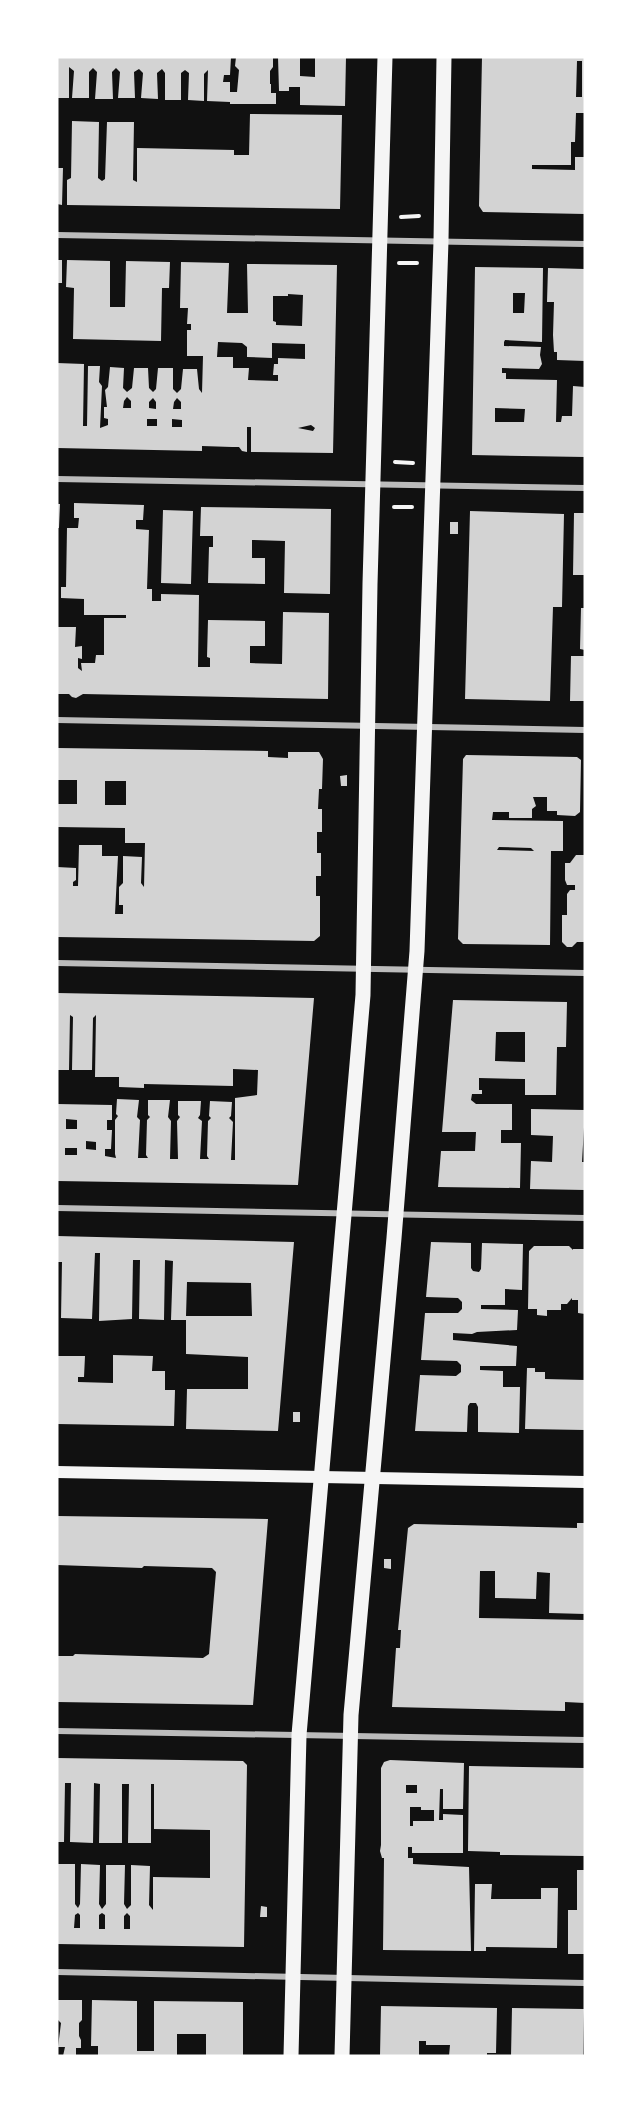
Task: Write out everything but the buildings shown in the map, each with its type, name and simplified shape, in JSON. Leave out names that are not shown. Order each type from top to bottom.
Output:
[{"type":"main road","points":[[291,2056],[299,1735],[364,968],[370,584],[385,57]]},
{"type":"main road","points":[[342,2056],[349,1736],[416,969],[441,241],[444,57]]},
{"type":"main road","points":[[57,1472],[585,1482]]},
{"type":"street","points":[[57,235],[585,244]]},
{"type":"street","points":[[57,478],[585,488]]},
{"type":"street","points":[[57,720],[585,730]]},
{"type":"street","points":[[57,963],[585,973]]},
{"type":"street","points":[[57,1208],[585,1218]]},
{"type":"street","points":[[57,1731],[585,1740]]},
{"type":"street","points":[[57,1972],[585,1983]]},
{"type":"path","points":[[401,216],[419,216]]},
{"type":"path","points":[[399,263],[417,263]]},
{"type":"path","points":[[395,462],[413,463]]},
{"type":"path","points":[[394,507],[412,507]]}]
